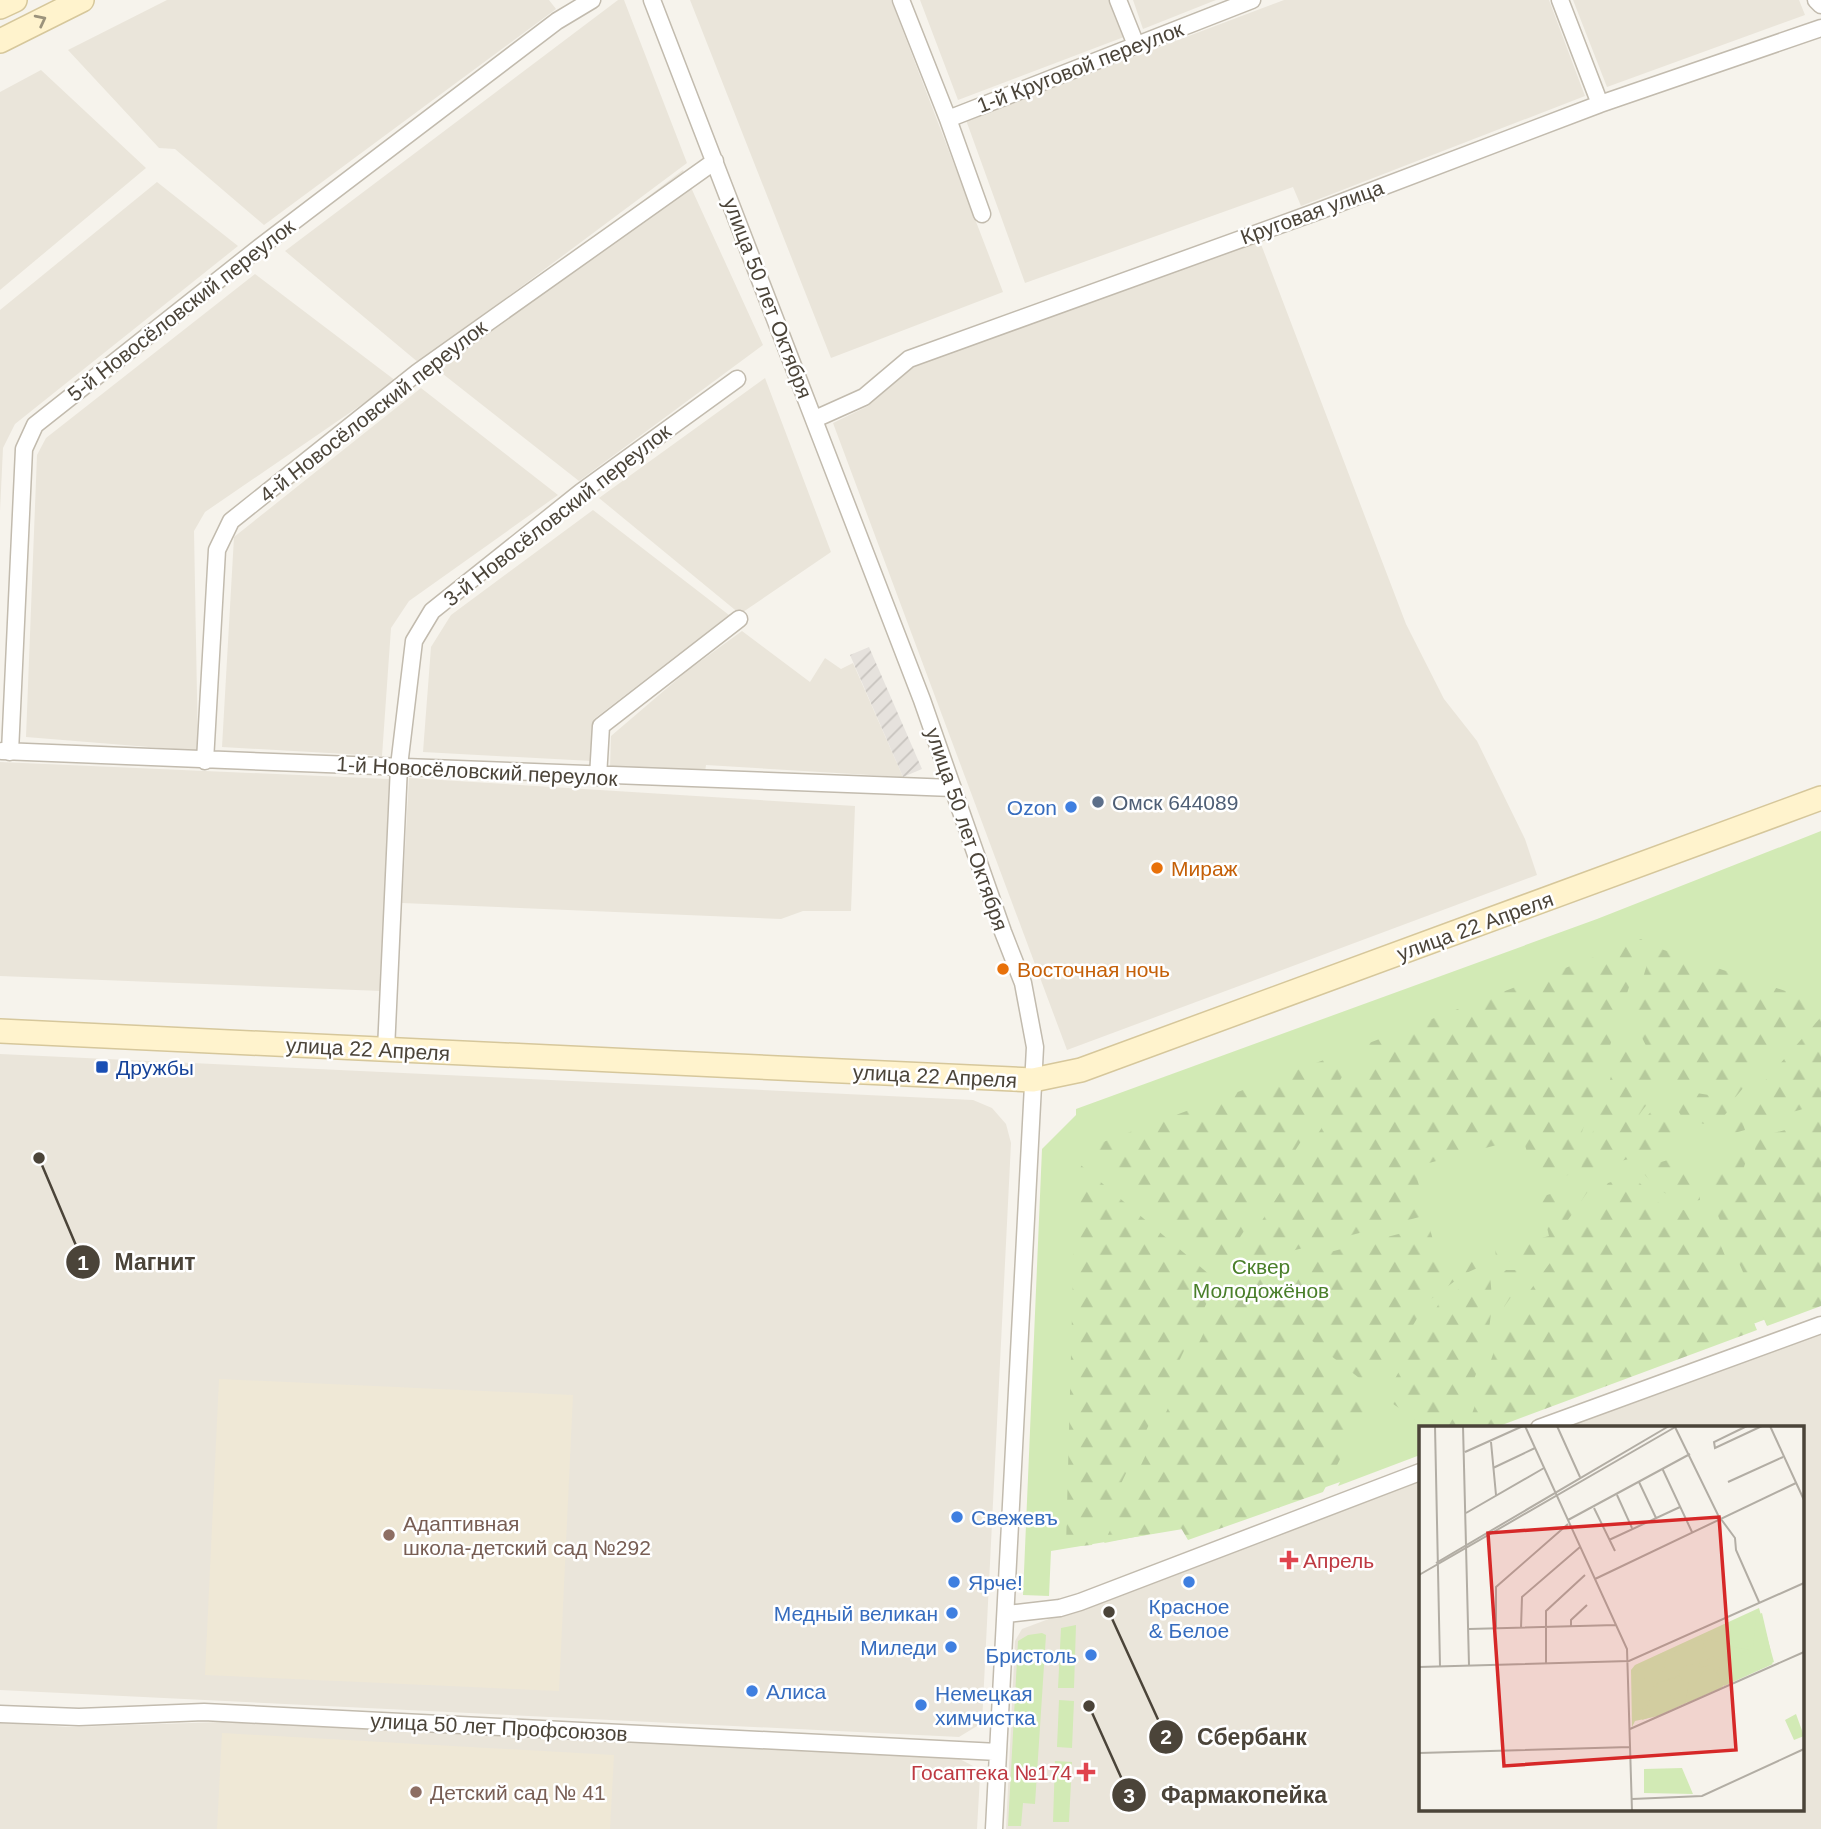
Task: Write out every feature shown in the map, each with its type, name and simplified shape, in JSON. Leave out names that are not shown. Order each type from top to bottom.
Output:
[{"type":"main road","points":[[0,7],[15,0]]},
{"type":"main road","points":[[0,41],[82,0]]},
{"type":"main road","name":"улица 22 Апреля","points":[[0,1031],[1033,1080],[1081,1070],[1821,798]]},
{"type":"street","name":"5-й Новосёловский переулок","points":[[5,752],[24,449],[35,425],[260,247],[558,21],[592,0]]},
{"type":"street","name":"улица 50 лет Октября","points":[[652,0],[815,419],[1023,982],[1035,1047],[994,1829]]},
{"type":"street","points":[[901,0],[982,214]]},
{"type":"street","points":[[1118,0],[1136,45]]},
{"type":"street","name":"1-й Круговой переулок","points":[[948,119],[1252,0]]},
{"type":"street","points":[[1560,0],[1600,104]]},
{"type":"street","points":[[1816,0],[1821,5]]},
{"type":"street","name":"Круговая улица","points":[[815,419],[864,397],[909,359],[1324,209],[1600,104],[1821,28]]},
{"type":"street","name":"4-й Новосёловский переулок","points":[[205,761],[218,551],[231,522],[418,372],[715,161]]},
{"type":"street","name":"3-й Новосёловский переулок","points":[[386,1050],[399,766],[414,641],[432,611],[581,492],[737,379]]},
{"type":"street","points":[[598,777],[601,726],[739,619]]},
{"type":"street","name":"1-й Новосёловский переулок","points":[[5,752],[399,766],[598,777],[953,788]]},
{"type":"street","points":[[1544,1426],[1821,1325]]},
{"type":"street","points":[[1007,1614],[1060,1608],[1080,1602],[1419,1472]]},
{"type":"street","name":"улица 50 лет Профсоюзов","points":[[0,1714],[79,1717],[204,1712],[998,1752]]},
{"type":"shaded area","points":[[167,0],[549,0],[556,9],[264,225],[175,149],[159,148],[68,50]]},
{"type":"shaded area","points":[[618,0],[624,0],[687,163],[419,363],[285,251]]},
{"type":"shaded area","points":[[690,0],[891,0],[1003,292],[831,358]]},
{"type":"shaded area","points":[[920,0],[1110,0],[1124,37],[958,100]]},
{"type":"shaded area","points":[[1133,0],[1216,0],[1143,29]]},
{"type":"shaded area","points":[[1284,0],[1549,0],[1585,96],[1301,206],[1293,187],[1025,283],[966,120]]},
{"type":"shaded area","points":[[1573,0],[1799,0],[1805,15],[1607,87]]},
{"type":"shaded area","points":[[41,70],[146,168],[0,290],[0,92]]},
{"type":"shaded area","points":[[683,170],[763,345],[579,481],[429,363]]},
{"type":"shaded area","points":[[157,182],[238,246],[15,424],[3,448],[0,511],[0,310]]},
{"type":"shaded area","points":[[1259,239],[1406,624],[1444,699],[1477,741],[1525,839],[1537,875],[1067,1050],[833,423],[868,406],[914,366]]},
{"type":"shaded area","points":[[255,274],[396,381],[205,512],[194,531],[198,751],[26,737],[37,455],[46,438]]},
{"type":"shaded area","points":[[765,378],[831,552],[740,614],[599,498]]},
{"type":"shaded area","points":[[421,388],[558,495],[409,601],[391,628],[382,756],[222,747],[234,537]]},
{"type":"shaded area","points":[[593,510],[729,615],[594,719],[592,761],[423,752],[431,647],[451,615]]},
{"type":"shaded area","points":[[742,631],[810,682],[825,658],[841,669],[853,663],[903,777],[706,765],[705,772],[610,768],[611,736],[687,671]]},
{"type":"shaded area","points":[[869,647],[922,769],[903,777],[850,655]]},
{"type":"shaded area","points":[[0,762],[389,779],[381,991],[0,976]]},
{"type":"shaded area","points":[[409,778],[855,806],[851,911],[803,911],[781,919],[402,903]]},
{"type":"shaded area","points":[[0,1054],[973,1100],[992,1108],[1006,1124],[1011,1143],[982,1723],[959,1737],[0,1690]]},
{"type":"shaded area","points":[[1821,1331],[1821,1829],[1006,1829],[1015,1641],[1022,1629],[1419,1480],[1419,1812],[1804,1812],[1804,1426],[1564,1426]]},
{"type":"shaded area","name":"Адаптивная школа-детский сад №292","points":[[219,1379],[573,1395],[559,1691],[205,1675]]},
{"type":"shaded area","points":[[222,1722],[956,1757],[973,1766],[980,1776],[977,1829],[0,1829],[0,1723],[71,1727]]},
{"type":"shaded area","name":"Детский сад № 41","points":[[222,1733],[614,1755],[610,1829],[217,1829]]},
{"type":"green space","name":"Сквер Молодожёнов","points":[[1821,831],[1821,1298],[1485,1426],[1419,1426],[1419,1455],[1338,1486],[1340,1482],[1231,1521],[1051,1551],[1049,1596],[1023,1595],[1042,1149],[1076,1115],[1076,1109],[1597,919]]},
{"type":"green space","points":[[1641,939],[1644,941],[1568,1175],[1536,1184],[1523,1138],[1414,1167],[1427,1215],[1239,1265],[1238,1258],[1364,1062],[1369,1043]]},
{"type":"green space","points":[[1656,949],[1803,997],[1809,1009],[1734,1099],[1718,1089],[1702,1085],[1668,1089],[1633,1020],[1636,1000],[1651,952]]},
{"type":"green space","points":[[1821,1017],[1821,1104],[1750,1124],[1742,1107]]},
{"type":"green space","points":[[1627,1033],[1633,1035],[1658,1094],[1635,1122],[1629,1159],[1580,1171],[1623,1040]]},
{"type":"green space","points":[[1348,1051],[1350,1056],[1342,1077],[1221,1267],[1085,1154],[1084,1150],[1087,1148]]},
{"type":"green space","points":[[1690,1092],[1709,1095],[1730,1109],[1715,1126],[1700,1123],[1688,1128],[1671,1098]]},
{"type":"green space","points":[[1663,1101],[1682,1136],[1673,1145],[1671,1152],[1640,1158],[1637,1142],[1641,1126],[1650,1112]]},
{"type":"green space","points":[[1735,1112],[1742,1120],[1745,1130],[1727,1135],[1720,1126]]},
{"type":"green space","points":[[1821,1120],[1821,1306],[1767,1326],[1715,1209],[1735,1196],[1747,1180],[1756,1138]]},
{"type":"green space","points":[[1747,1137],[1747,1157],[1741,1176],[1729,1190],[1711,1199],[1705,1172],[1724,1162],[1732,1142]]},
{"type":"green space","points":[[1682,1156],[1696,1169],[1700,1200],[1673,1197],[1651,1182],[1640,1168]]},
{"type":"green space","points":[[1076,1161],[1217,1281],[1092,1545],[1066,1547]]},
{"type":"green space","points":[[1633,1176],[1660,1204],[1708,1216],[1757,1330],[1499,1426],[1468,1426],[1502,1329],[1608,1183]]},
{"type":"green space","points":[[1585,1184],[1591,1187],[1540,1260],[1497,1262],[1495,1250],[1549,1236],[1540,1197]]},
{"type":"green space","points":[[1429,1226],[1440,1264],[1481,1254],[1484,1265],[1464,1274],[1426,1303],[1380,1382],[1368,1385],[1235,1280],[1235,1277]]},
{"type":"green space","points":[[1506,1270],[1530,1270],[1504,1307],[1498,1274]]},
{"type":"green space","points":[[1484,1274],[1490,1277],[1491,1317],[1483,1354],[1456,1426],[1424,1426],[1389,1401],[1390,1387],[1441,1300]]},
{"type":"green space","points":[[1225,1288],[1372,1398],[1323,1492],[1188,1540],[1181,1528],[1104,1543]]},
{"type":"green space","points":[[1076,1625],[1074,1688],[1058,1688],[1061,1628]]},
{"type":"green space","points":[[1028,1635],[1046,1635],[1035,1804],[1023,1803],[1021,1826],[1008,1826],[1018,1641]]},
{"type":"green space","points":[[1059,1700],[1074,1701],[1072,1748],[1057,1747]]},
{"type":"green space","points":[[1055,1761],[1072,1762],[1069,1822],[1053,1822]]},
{"type":"place","name":"Омск 644089","points":[[1098,802]]},
{"type":"place","name":"Ozon","points":[[1071,807]]},
{"type":"place","name":"Мираж","points":[[1157,868]]},
{"type":"place","name":"Восточная ночь","points":[[1003,969]]},
{"type":"place","name":"Дружбы","points":[[102,1067]]},
{"type":"place","name":"Магнит","points":[[39,1158]]},
{"type":"place","name":"Свежевъ","points":[[957,1517]]},
{"type":"place","name":"Адаптивная школа-детский сад №292","points":[[389,1535]]},
{"type":"place","name":"Апрель","points":[[1289,1560]]},
{"type":"place","name":"Ярче!","points":[[954,1582]]},
{"type":"place","name":"Красное & Белое","points":[[1189,1582]]},
{"type":"place","name":"Сбербанк","points":[[1109,1612]]},
{"type":"place","name":"Медный великан","points":[[952,1613]]},
{"type":"place","name":"Миледи","points":[[951,1647]]},
{"type":"place","name":"Бристоль","points":[[1091,1655]]},
{"type":"place","name":"Алиса","points":[[752,1691]]},
{"type":"place","name":"Немецкая химчистка","points":[[921,1705]]},
{"type":"place","name":"Фармакопейка","points":[[1089,1706]]},
{"type":"place","name":"Госаптека №174","points":[[1086,1772]]},
{"type":"place","name":"Детский сад № 41","points":[[416,1792]]}]
